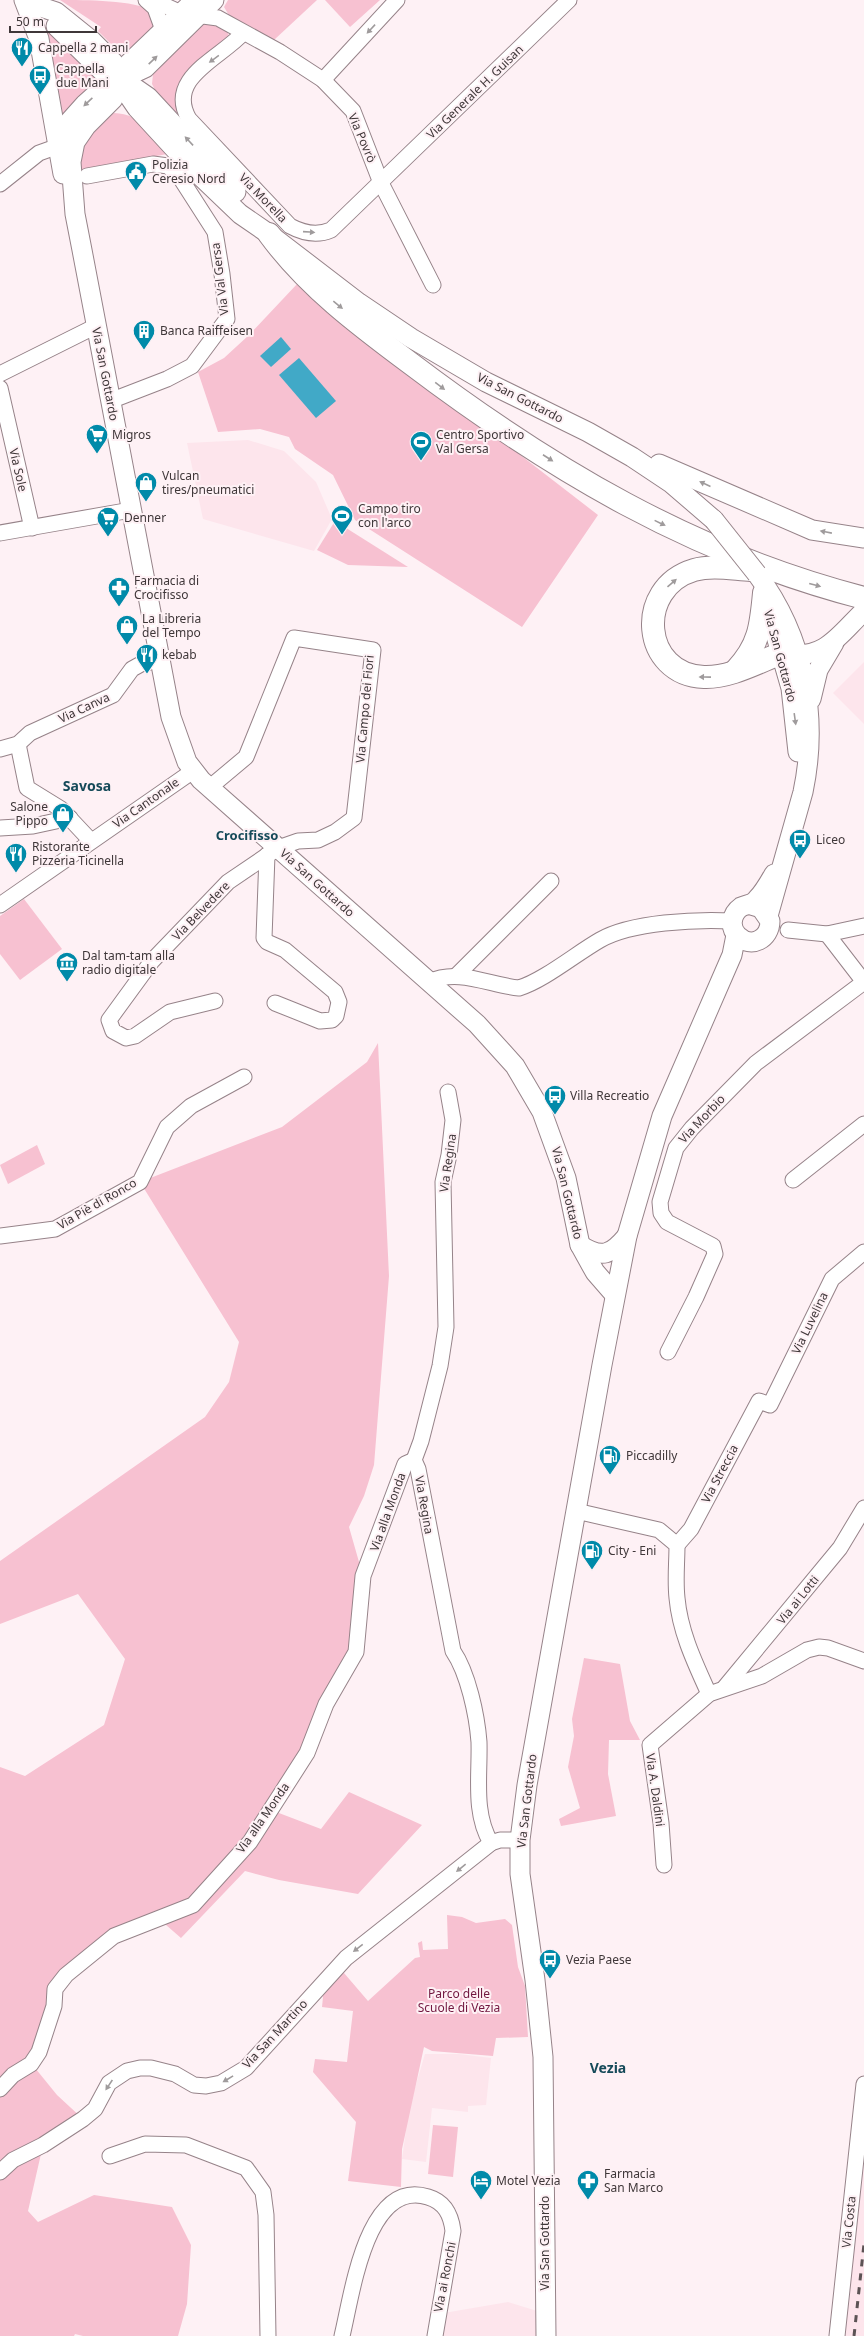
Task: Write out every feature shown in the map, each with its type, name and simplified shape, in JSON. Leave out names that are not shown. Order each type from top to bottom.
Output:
[{"type":"highway","points":[[269,234],[308,280],[331,300],[455,397],[579,478],[617,500],[709,546],[766,580]]},
{"type":"highway","points":[[792,652],[736,670],[702,677],[686,673],[672,665],[658,648],[653,634],[653,617],[657,601],[671,582],[693,570],[712,567],[766,580],[864,598]]},
{"type":"highway","points":[[736,670],[756,644],[760,629],[766,580]]},
{"type":"main road","points":[[120,80],[127,65],[190,6],[214,0]]},
{"type":"main road","name":"Via San Gottardo","points":[[30,2],[68,36],[103,72],[120,80],[129,99],[194,170],[215,188],[240,214],[269,234],[341,290],[411,338],[486,382],[588,432],[632,457],[672,483],[714,520],[766,580],[778,604],[810,722],[807,772],[765,928],[696,1034]]},
{"type":"main road","name":"Via San Gottardo","points":[[30,2],[67,144],[65,182],[75,214],[173,726],[183,753],[193,771],[273,851],[429,982],[488,1035],[514,1066],[533,1096],[557,1149],[566,1178],[580,1245],[595,1272],[615,1295]]},
{"type":"main road","points":[[67,144],[63,132],[73,116],[104,87],[145,68],[190,6]]},
{"type":"main road","points":[[588,432],[805,527],[864,538]]},
{"type":"main road","points":[[792,652],[812,642],[864,610]]},
{"type":"main road","points":[[792,652],[816,653],[838,637],[864,610]]},
{"type":"main road","points":[[810,722],[811,698],[818,670],[838,637]]},
{"type":"main road","name":"Via San Gottardo","points":[[792,652],[791,688],[797,730],[798,810]]},
{"type":"main road","name":"Via San Gottardo","points":[[751,905],[765,890],[786,854]]},
{"type":"main road","points":[[751,905],[762,908],[765,928],[747,942],[734,928],[737,911],[751,905]]},
{"type":"main road","name":"Via San Gottardo","points":[[546,2336],[543,2057],[535,1980],[521,1883],[520,1840],[527,1785],[615,1295],[627,1236],[662,1116],[696,1034],[732,955],[734,928]]},
{"type":"main road","points":[[580,1245],[593,1252],[605,1254],[615,1249],[627,1236]]},
{"type":"street","points":[[146,0],[155,8],[163,30]]},
{"type":"street","name":"Via Povrò","points":[[154,0],[190,6],[218,18],[280,52],[323,80],[353,111],[381,183],[433,285]]},
{"type":"street","points":[[323,80],[397,0]]},
{"type":"street","name":"Via Generale H. Guisan","points":[[381,183],[568,0]]},
{"type":"street","name":"Via Morella","points":[[243,33],[235,42],[190,78],[183,92],[184,111],[189,119],[290,226],[298,231],[319,233],[331,230],[381,183]]},
{"type":"street","points":[[0,184],[39,153],[67,144]]},
{"type":"street","name":"Via Val Gersa","points":[[87,176],[153,164],[168,166],[181,179],[215,232],[224,289],[227,319],[192,366],[167,379],[110,400]]},
{"type":"street","points":[[0,374],[96,326]]},
{"type":"street","name":"Via Sole","points":[[0,388],[32,528]]},
{"type":"street","points":[[0,533],[131,510]]},
{"type":"street","name":"Via Campo dei Fiori","points":[[209,788],[246,757],[294,638],[374,650],[354,818],[335,832],[323,838],[289,843],[273,851]]},
{"type":"street","name":"Via Canva","points":[[0,749],[18,744],[30,733],[113,695],[132,669],[141,664],[160,660]]},
{"type":"street","points":[[18,744],[27,788],[56,805],[91,841]]},
{"type":"street","name":"Via Cantonale","points":[[0,905],[193,771]]},
{"type":"street","points":[[0,828],[33,826],[70,818]]},
{"type":"street","points":[[273,851],[264,938],[267,942],[285,950],[335,992],[339,1002],[336,1016],[325,1022],[275,1003]]},
{"type":"street","name":"Via Belvedere","points":[[215,1001],[170,1012],[135,1036],[126,1038],[114,1031],[109,1020],[152,961],[228,882],[273,851]]},
{"type":"street","points":[[457,975],[551,881]]},
{"type":"street","points":[[429,982],[440,977],[457,975],[519,988],[608,937],[660,924],[708,920],[734,928]]},
{"type":"street","points":[[765,928],[827,934],[864,926]]},
{"type":"street","points":[[827,934],[864,982]]},
{"type":"street","name":"Via Morbio","points":[[668,1352],[696,1297],[715,1254],[713,1246],[667,1222],[661,1213],[660,1202],[676,1148],[692,1128],[756,1063],[864,982]]},
{"type":"street","name":"Via Piè di Ronco","points":[[0,1236],[54,1229],[140,1182],[167,1127],[191,1106],[244,1077]]},
{"type":"street","name":"Via Regina","points":[[448,1092],[453,1120],[449,1155],[442,1182],[446,1327],[440,1366],[421,1441],[414,1460],[418,1469],[453,1651],[462,1666],[477,1727],[480,1810],[483,1827],[491,1843]]},
{"type":"street","points":[[793,1180],[864,1124]]},
{"type":"street","name":"Via Luvelina","points":[[764,1403],[832,1279],[842,1268],[864,1252]]},
{"type":"street","name":"Via Streccia","points":[[677,1545],[691,1529],[764,1403]]},
{"type":"street","name":"Via alla Monda","points":[[0,2089],[13,2076],[31,2064],[39,2052],[54,2006],[55,1989],[66,1975],[114,1936],[193,1904],[250,1842],[307,1753],[326,1704],[356,1652],[363,1576],[405,1464],[414,1460]]},
{"type":"street","name":"Via ai Lotti","points":[[725,1687],[840,1548],[864,1508]]},
{"type":"street","points":[[576,1511],[659,1530],[677,1545],[676,1583],[680,1617],[695,1662],[709,1694],[725,1687],[762,1676],[807,1650],[819,1647],[828,1648],[864,1661]]},
{"type":"street","name":"Via A. Daldini","points":[[664,1865],[661,1823],[649,1747],[709,1694]]},
{"type":"street","points":[[491,1843],[500,1840],[520,1840]]},
{"type":"street","name":"Via San Martino","points":[[0,2172],[13,2160],[43,2145],[95,2109],[109,2083],[127,2072],[140,2068],[151,2068],[175,2074],[194,2085],[206,2086],[221,2083],[246,2068],[346,1958],[491,1843]]},
{"type":"street","name":"Via Costa","points":[[837,2336],[864,2084]]},
{"type":"street","points":[[110,2156],[145,2144],[186,2145],[246,2168],[263,2192],[266,2215],[268,2336]]},
{"type":"street","name":"Via ai Ronchi","points":[[342,2336],[367,2239],[381,2214],[392,2201],[406,2195],[415,2194],[431,2197],[444,2206],[452,2223],[453,2231],[435,2336]]},
{"type":"shaded area","points":[[248,440],[284,451],[316,482],[332,519],[314,551],[203,519],[187,443]]},
{"type":"shaded area","points":[[864,662],[864,724],[833,693]]},
{"type":"shaded area","points":[[425,2054],[459,2054],[491,2058],[486,2105],[468,2106],[468,2112],[432,2108],[426,2162],[402,2159],[409,2108]]},
{"type":"shaded area","points":[[864,2135],[864,2336],[842,2336]]},
{"type":"shaded area","points":[[508,2302],[537,2311],[546,2336],[435,2336],[438,2314]]},
{"type":"green space","points":[[60,0],[109,1],[145,7],[153,11],[154,27],[129,51],[119,52],[98,31],[101,27]]},
{"type":"green space","points":[[228,0],[317,0],[274,40],[230,17],[224,7]]},
{"type":"green space","points":[[325,0],[380,0],[350,27]]},
{"type":"green space","points":[[213,23],[226,28],[229,36],[227,42],[191,70],[180,110],[173,115],[152,84],[153,74],[160,63],[200,25]]},
{"type":"green space","points":[[42,24],[104,79],[62,120]]},
{"type":"green space","points":[[114,113],[124,114],[140,121],[153,132],[172,153],[76,172],[78,152],[105,116]]},
{"type":"green space","name":"Centro Sportivo Val Gersa","points":[[298,283],[598,515],[522,627],[355,520],[333,475],[295,449],[289,437],[260,429],[218,432],[198,372],[224,358],[249,335]]},
{"type":"green space","name":"Campo tiro con l'arco","points":[[335,521],[408,567],[348,565],[317,550]]},
{"type":"green space","points":[[24,899],[62,949],[20,980],[0,954],[0,916]]},
{"type":"green space","points":[[378,1043],[389,1276],[374,1465],[364,1496],[349,1527],[363,1576],[356,1652],[271,1810],[321,1829],[349,1792],[422,1825],[358,1894],[279,1880],[245,1871],[181,1938],[158,1918],[114,1936],[66,1975],[31,2063],[57,2095],[83,2119],[43,2145],[28,2211],[38,2222],[94,2195],[172,2207],[191,2245],[187,2304],[178,2336],[83,2336],[75,2334],[74,2336],[0,2336],[0,1767],[25,1776],[104,1725],[125,1659],[78,1594],[0,1624],[0,1561],[205,1417],[229,1382],[239,1342],[140,1182],[282,1127],[367,1062]]},
{"type":"green space","points":[[37,1145],[45,1164],[8,1184],[0,1165]]},
{"type":"green space","points":[[584,1658],[620,1664],[630,1721],[640,1740],[609,1740],[608,1774],[616,1816],[561,1826],[559,1819],[580,1808],[568,1767],[574,1736],[572,1719]]},
{"type":"green space","name":"Parco delle Scuole di Vezia","points":[[447,1915],[462,1917],[476,1923],[505,1919],[512,1925],[518,1967],[525,1986],[528,2037],[496,2038],[493,2056],[432,2051],[424,2047],[402,2149],[401,2187],[348,2181],[356,2122],[313,2072],[315,2059],[347,2062],[353,2011],[322,2007],[323,1997],[318,1988],[338,1966],[368,2001],[415,1958],[420,1957],[418,1943],[422,1941],[423,1950],[448,1949]]},
{"type":"green space","points":[[433,2125],[458,2127],[453,2177],[428,2174]]},
{"type":"water","points":[[281,337],[291,349],[271,367],[260,356]]},
{"type":"water","points":[[299,358],[336,401],[316,418],[279,375]]},
{"type":"railway","points":[[854,2336],[864,2244]]},
{"type":"place","name":"Cappella 2 mani","points":[[22,68]]},
{"type":"place","name":"Cappella due Mani","points":[[40,96]]},
{"type":"place","name":"Polizia Ceresio Nord","points":[[136,192]]},
{"type":"place","name":"Banca Raiffeisen","points":[[144,350]]},
{"type":"place","name":"Migros","points":[[97,454]]},
{"type":"place","name":"Centro Sportivo Val Gersa","points":[[421,462]]},
{"type":"place","name":"Vulcan tires/pneumatici","points":[[146,502]]},
{"type":"place","name":"Campo tiro con l'arco","points":[[342,536]]},
{"type":"place","name":"Denner","points":[[108,538]]},
{"type":"place","name":"Farmacia di Crocifisso","points":[[119,608]]},
{"type":"place","name":"La Libreria del Tempo","points":[[127,646]]},
{"type":"place","name":"kebab","points":[[147,674]]},
{"type":"place","name":"Salone Pippo","points":[[63,834]]},
{"type":"place","name":"Liceo","points":[[800,860]]},
{"type":"place","name":"Ristorante Pizzeria Ticinella","points":[[16,874]]},
{"type":"place","name":"Dal tam-tam alla radio digitale","points":[[67,982]]},
{"type":"place","name":"Villa Recreatio","points":[[555,1116]]},
{"type":"place","name":"Piccadilly","points":[[610,1476]]},
{"type":"place","name":"City - Eni","points":[[592,1570]]},
{"type":"place","name":"Vezia Paese","points":[[550,1980]]},
{"type":"place","name":"Motel Vezia","points":[[481,2200]]},
{"type":"place","name":"Farmacia San Marco","points":[[588,2200]]},
{"type":"district","name":"Savosa","points":[[87,786]]},
{"type":"district","name":"Crocifisso","points":[[247,835]]},
{"type":"district","name":"Vezia","points":[[608,2068]]}]
